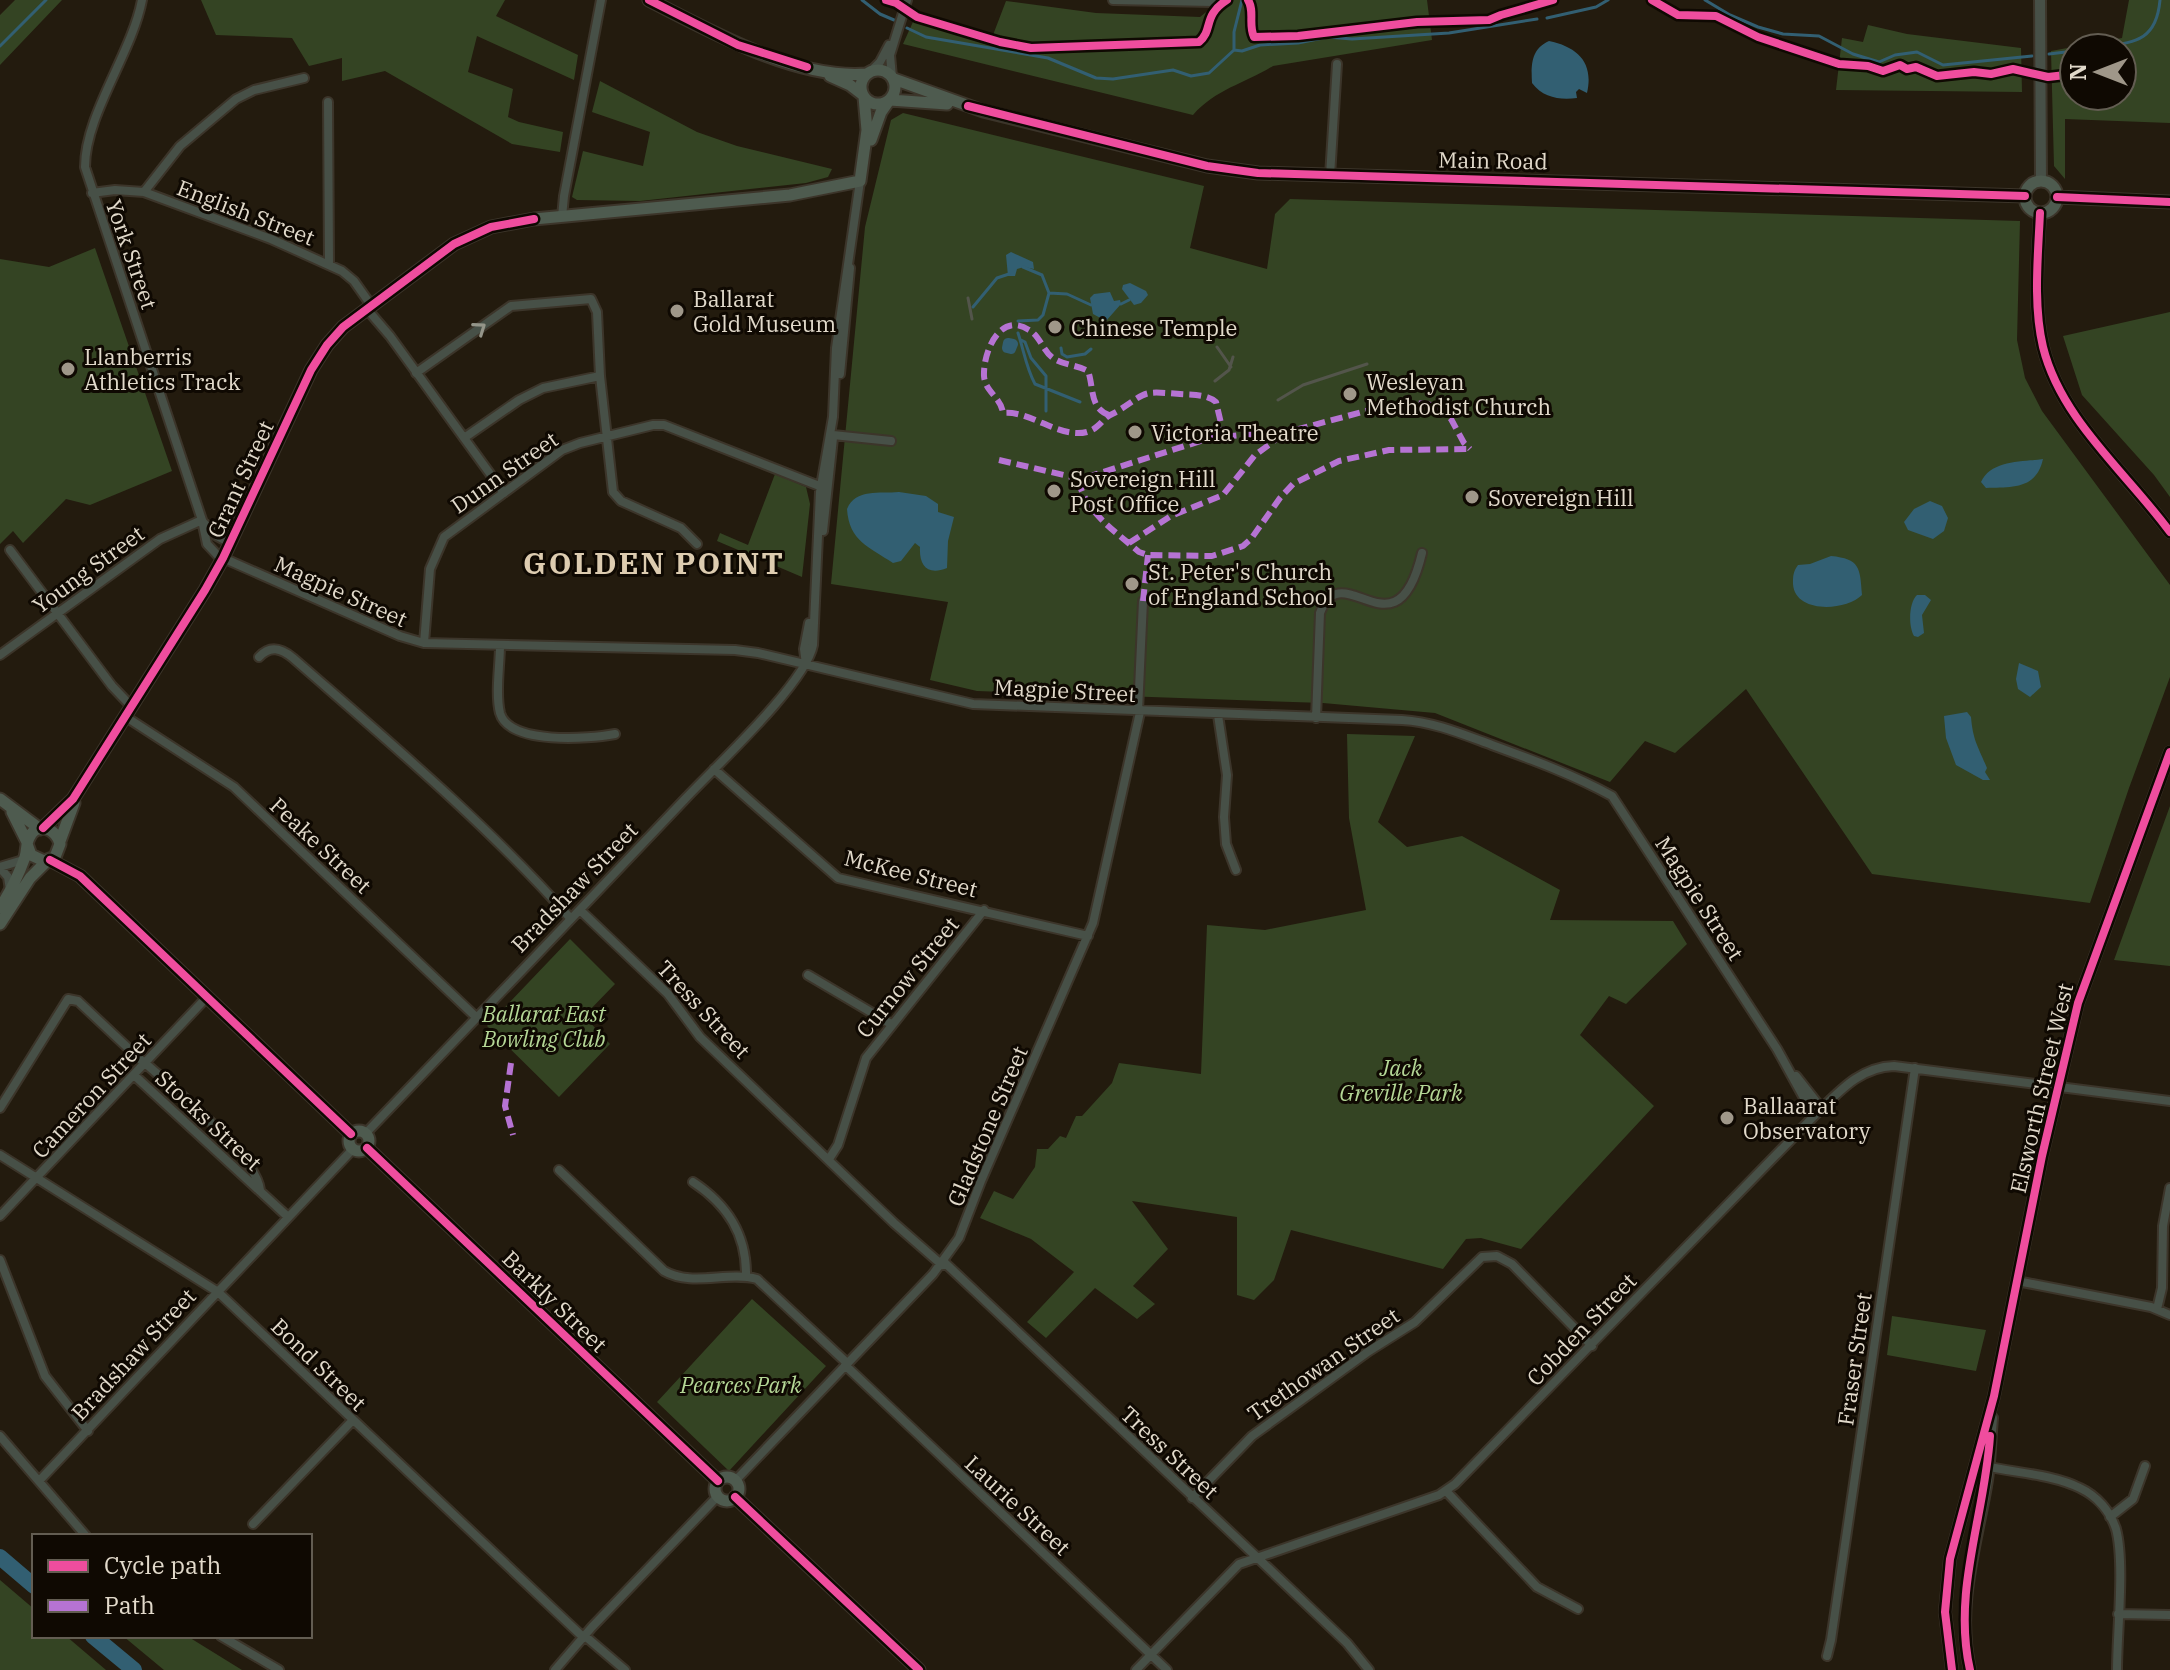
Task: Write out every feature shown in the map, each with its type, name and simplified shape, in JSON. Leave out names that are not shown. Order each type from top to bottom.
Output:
[{"type":"main road","points":[[649,0],[738,45],[840,80],[878,105],[890,101]]},
{"type":"main road","points":[[807,67],[848,74],[881,70],[893,78],[896,90],[878,118],[861,178]]},
{"type":"main road","points":[[861,178],[867,130],[861,84],[868,73]]},
{"type":"main road","name":"Main Road","points":[[893,78],[968,106],[1207,166],[1275,175],[1508,178],[2025,196]]},
{"type":"main road","name":"Main Road","points":[[890,101],[912,100],[968,106]]},
{"type":"main road","name":"Grant Street","points":[[41,828],[68,805],[81,788],[223,559],[317,359],[343,327],[368,306],[454,244],[470,235],[508,223],[790,195],[861,178]]},
{"type":"main road","points":[[2041,181],[2051,185],[2057,197],[2052,208],[2040,213],[2029,208],[2025,196],[2031,185],[2041,181]]},
{"type":"main road","points":[[2057,197],[2170,202]]},
{"type":"main road","name":"Grant Street","points":[[60,842],[81,788]]},
{"type":"main road","points":[[4,804],[41,828],[52,830],[80,876],[351,1134]]},
{"type":"main road","points":[[4,804],[33,857],[80,876]]},
{"type":"main road","points":[[0,908],[10,891],[32,833],[41,828]]},
{"type":"main road","points":[[0,924],[30,878],[57,855],[60,842]]},
{"type":"main road","points":[[358,1130],[366,1133],[370,1140],[367,1148],[360,1151],[353,1149],[349,1142],[351,1134],[358,1130]]},
{"type":"main road","name":"Barkly Street","points":[[367,1148],[718,1481]]},
{"type":"main road","points":[[727,1477],[735,1481],[739,1488],[735,1497],[726,1500],[718,1496],[715,1488],[718,1481],[727,1477]]},
{"type":"main road","points":[[735,1497],[919,1670]]},
{"type":"street","name":"York Street","points":[[142,0],[87,142],[85,167],[202,520],[207,545],[223,559]]},
{"type":"street","points":[[562,217],[601,0]]},
{"type":"street","points":[[893,78],[890,59],[907,0]]},
{"type":"street","points":[[1113,0],[1213,2]]},
{"type":"street","points":[[2040,0],[2041,181]]},
{"type":"street","points":[[868,73],[880,62],[895,34]]},
{"type":"street","points":[[1330,176],[1337,64]]},
{"type":"street","points":[[144,192],[180,146],[239,96],[304,78]]},
{"type":"street","points":[[328,102],[329,263]]},
{"type":"street","points":[[806,665],[804,649],[826,515],[824,488],[861,178]]},
{"type":"street","name":"English Street","points":[[92,193],[115,190],[144,192],[329,263],[350,277],[504,493]]},
{"type":"street","points":[[2040,213],[2039,326],[2053,377],[2069,406],[2170,532]]},
{"type":"street","points":[[416,373],[513,305],[587,298],[594,302],[616,497],[679,527],[697,544]]},
{"type":"street","points":[[464,438],[536,391],[600,376]]},
{"type":"street","points":[[824,488],[833,417]]},
{"type":"street","name":"Dunn Street","points":[[424,643],[430,569],[441,541],[562,450],[608,436],[664,425],[824,488]]},
{"type":"street","points":[[833,435],[891,441]]},
{"type":"street","points":[[202,520],[211,531],[230,543]]},
{"type":"street","name":"Young Street","points":[[0,655],[160,539],[202,520]]},
{"type":"street","name":"Peake Street","points":[[10,550],[129,712],[234,787],[477,1018]]},
{"type":"street","points":[[1316,718],[1322,606],[1334,596],[1344,593],[1379,604],[1397,601],[1413,584],[1422,553]]},
{"type":"street","name":"Magpie Street","points":[[223,559],[400,636],[424,643],[735,650],[973,704],[1402,720],[1432,724],[1581,779],[1612,796],[1777,1049],[1822,1109]]},
{"type":"street","name":"Gladstone Street","points":[[735,1481],[943,1263],[962,1232],[981,1181],[1088,936],[1098,905],[1139,711],[1143,601]]},
{"type":"street","points":[[500,645],[499,706],[506,724],[515,731],[528,735],[592,738],[615,734]]},
{"type":"street","points":[[259,657],[273,649],[290,655],[483,828],[571,919]]},
{"type":"street","name":"Bradshaw Street","points":[[366,1133],[714,769],[792,685],[806,665]]},
{"type":"street","points":[[1218,715],[1227,775],[1226,844],[1236,870]]},
{"type":"street","name":"Elsworth Street West","points":[[1952,1670],[1946,1636],[1945,1599],[1954,1544],[1994,1396],[2058,1088],[2084,982],[2170,752]]},
{"type":"street","name":"McKee Street","points":[[714,769],[838,878],[1088,936]]},
{"type":"street","points":[[10,891],[8,877],[0,868],[23,860]]},
{"type":"street","name":"Tress Street","points":[[580,910],[668,994],[700,1037],[1347,1643],[1369,1670]]},
{"type":"street","name":"Curnow Street","points":[[829,1159],[838,1145],[861,1066],[891,1024],[984,910]]},
{"type":"street","points":[[808,975],[891,1024]]},
{"type":"street","name":"Cameron Street","points":[[0,1216],[207,997]]},
{"type":"street","name":"Stocks Street","points":[[0,1108],[68,999],[78,1001],[234,1147],[253,1171],[260,1191]]},
{"type":"street","name":"Magpie Street","points":[[1777,1049],[1814,1116]]},
{"type":"street","name":"Cobden Street","points":[[1136,1670],[1230,1571],[1256,1557],[1446,1491],[1592,1346],[1814,1116],[1853,1079],[1867,1071],[1887,1066],[1915,1068],[2170,1101]]},
{"type":"street","name":"Fraser Street","points":[[1827,1656],[1915,1068]]},
{"type":"street","name":"Stocks Street","points":[[134,1075],[288,1217]]},
{"type":"street","name":"Bradshaw Street","points":[[39,1481],[353,1149]]},
{"type":"street","name":"Bond Street","points":[[0,1155],[218,1292],[585,1637],[625,1670]]},
{"type":"street","points":[[559,1170],[667,1273],[684,1278],[746,1277],[744,1245],[735,1222],[720,1204],[693,1182]]},
{"type":"street","points":[[2157,1309],[2162,1288],[2163,1226],[2170,1188]]},
{"type":"street","name":"Trethowan Street","points":[[1192,1498],[1252,1436],[1369,1351],[1409,1327],[1476,1261],[1493,1255],[1508,1260],[1592,1346]]},
{"type":"street","points":[[0,1260],[45,1376],[88,1431]]},
{"type":"street","name":"Laurie Street","points":[[746,1277],[763,1283],[1167,1670]]},
{"type":"street","points":[[2017,1281],[2157,1309],[2170,1315]]},
{"type":"street","name":"Elsworth Street West","points":[[1970,1670],[1964,1632],[1964,1600],[1989,1467],[1994,1396]]},
{"type":"street","points":[[253,1524],[353,1420]]},
{"type":"street","points":[[0,1436],[84,1534]]},
{"type":"street","points":[[1974,1463],[2077,1486],[2100,1502],[2116,1529],[2119,1550],[2117,1670]]},
{"type":"street","points":[[2110,1517],[2133,1499],[2145,1466]]},
{"type":"street","points":[[1446,1491],[1537,1587],[1578,1609]]},
{"type":"street","points":[[555,1670],[718,1496]]},
{"type":"street","points":[[2118,1614],[2170,1615]]},
{"type":"street","points":[[224,1638],[279,1670]]},
{"type":"green space","points":[[15,0],[62,0],[0,65],[0,15]]},
{"type":"green space","points":[[201,0],[505,0],[496,16],[578,55],[574,80],[477,36],[468,72],[513,89],[508,117],[563,132],[560,152],[512,144],[385,71],[342,81],[342,58],[309,66],[292,38],[216,35]]},
{"type":"green space","points":[[1221,0],[1427,0],[1432,40],[1273,66],[1221,93],[1193,115],[903,44],[917,13],[993,35],[1006,1],[1096,13],[1200,17]]},
{"type":"green space","points":[[2129,0],[2170,0],[2170,123],[2065,119],[2065,179],[2054,166],[2051,51],[2058,50],[2058,112],[2138,112],[2138,32],[2123,32]]},
{"type":"green space","points":[[1868,25],[1907,34],[2021,48],[2022,92],[1836,90],[1842,38],[1863,42]]},
{"type":"green space","points":[[600,81],[697,132],[737,146],[832,169],[828,177],[806,183],[640,201],[577,200],[572,197],[583,151],[643,166],[650,132],[592,112]]},
{"type":"green space","name":"Sovereign Hill","points":[[903,113],[1204,186],[1190,248],[1267,269],[1275,214],[1290,199],[2020,221],[2017,340],[2025,378],[2042,411],[2170,585],[2170,677],[2090,903],[1872,874],[1746,689],[1675,753],[1645,741],[1610,782],[1435,713],[1323,703],[977,691],[930,680],[948,602],[831,584],[865,227],[891,120]]},
{"type":"green space","name":"Llanberris Athletics Track","points":[[95,248],[172,471],[90,505],[66,499],[23,543],[13,531],[0,544],[0,259],[49,267]]},
{"type":"green space","points":[[2170,312],[2170,497],[2082,395],[2063,336]]},
{"type":"green space","points":[[775,474],[806,487],[810,504],[802,577],[717,541],[720,533],[748,545]]},
{"type":"green space","name":"Jack Greville Park","points":[[1347,734],[1415,736],[1378,822],[1407,847],[1462,836],[1560,890],[1550,920],[1673,921],[1687,944],[1626,1004],[1609,996],[1580,1035],[1654,1106],[1521,1249],[1481,1238],[1466,1239],[1443,1269],[1291,1230],[1274,1280],[1254,1300],[1237,1295],[1237,1217],[1132,1201],[1168,1249],[1133,1286],[1155,1304],[1137,1319],[1095,1288],[1046,1338],[1027,1322],[1074,1272],[1031,1239],[980,1218],[994,1191],[1013,1199],[1035,1167],[1037,1149],[1048,1149],[1060,1136],[1066,1138],[1076,1116],[1082,1116],[1112,1083],[1119,1063],[1201,1074],[1207,925],[1265,930],[1366,910],[1349,818]]},
{"type":"green space","points":[[2170,806],[2170,966],[2114,960]]},
{"type":"green space","name":"Ballarat East Bowling Club","points":[[570,939],[615,984],[584,1016],[610,1044],[559,1097],[487,1026]]},
{"type":"green space","name":"Pearces Park","points":[[752,1299],[826,1366],[729,1471],[657,1402]]},
{"type":"green space","points":[[1892,1316],[1986,1330],[1976,1371],[1887,1355]]},
{"type":"green space","points":[[0,1580],[32,1607],[32,1638],[68,1638],[106,1670],[0,1670]]},
{"type":"green space","points":[[125,1638],[190,1638],[242,1670],[164,1670]]},
{"type":"water","points":[[1549,41],[1568,47],[1582,58],[1588,73],[1587,93],[1579,89],[1577,98],[1558,98],[1541,92],[1532,83],[1535,53]]},
{"type":"water","points":[[1011,252],[1033,262],[1034,269],[1024,267],[1017,269],[1015,276],[1008,276],[1006,255]]},
{"type":"water","points":[[1130,283],[1146,291],[1148,295],[1141,303],[1134,305],[1122,289],[1123,285]]},
{"type":"water","points":[[1110,292],[1114,301],[1120,300],[1121,304],[1106,321],[1093,314],[1090,298],[1094,294]]},
{"type":"water","points":[[2043,459],[2035,476],[2022,485],[1986,488],[1981,482],[1999,466]]},
{"type":"water","points":[[899,492],[926,496],[938,504],[938,512],[954,517],[948,541],[947,568],[929,570],[921,559],[920,547],[915,543],[901,561],[893,563],[856,536],[847,509],[851,502],[869,493]]},
{"type":"water","points":[[1930,501],[1942,506],[1948,518],[1944,531],[1933,539],[1908,530],[1904,522],[1914,509]]},
{"type":"water","points":[[1831,556],[1848,559],[1857,566],[1862,595],[1834,606],[1822,607],[1802,601],[1793,584],[1796,567]]},
{"type":"water","points":[[1917,595],[1925,595],[1931,600],[1922,615],[1924,633],[1918,637],[1912,632],[1910,620],[1912,603]]},
{"type":"water","points":[[2019,663],[2038,671],[2041,687],[2030,697],[2018,689]]},
{"type":"water","points":[[1967,712],[1990,780],[1983,780],[1956,765],[1946,738],[1944,716]]},
{"type":"waterway","points":[[0,46],[46,0]]},
{"type":"waterway","points":[[862,0],[894,20]]},
{"type":"waterway","points":[[1234,50],[1234,32],[1242,0]]},
{"type":"waterway","points":[[1547,18],[1596,7],[1608,0]]},
{"type":"waterway","points":[[1705,0],[1758,27],[1783,34],[1819,36],[1853,54],[1879,62],[1895,55],[1917,52],[1943,65],[2032,56]]},
{"type":"waterway","points":[[2138,39],[2153,26],[2160,0]]},
{"type":"waterway","points":[[907,28],[926,37],[1048,58],[1096,78],[1113,79],[1173,70],[1191,76],[1209,73],[1234,50],[1242,51],[1260,45],[1298,43],[1328,37],[1352,39],[1449,33],[1537,19]]},
{"type":"waterway","points":[[2049,54],[2058,53]]},
{"type":"waterway","points":[[1023,267],[1042,275],[1049,293]]},
{"type":"waterway","points":[[973,307],[997,278],[1009,274]]},
{"type":"waterway","points":[[1018,321],[1038,320],[1043,315],[1049,293],[1067,294],[1091,305]]},
{"type":"waterway","points":[[1121,304],[1129,300]]},
{"type":"waterway","points":[[1018,333],[1035,384],[1080,402]]},
{"type":"waterway","points":[[1021,340],[1046,376],[1046,411]]},
{"type":"waterway","points":[[1008,343],[1013,344],[1011,349],[1007,348],[1008,343]]},
{"type":"waterway","points":[[1061,348],[1062,354],[1067,357],[1085,354],[1091,349]]},
{"type":"waterway","points":[[0,1557],[32,1584]]},
{"type":"waterway","points":[[95,1638],[134,1670]]},
{"type":"railway","points":[[968,298],[972,319]]},
{"type":"railway","points":[[1217,347],[1231,367]]},
{"type":"railway","points":[[1215,381],[1229,370],[1233,357]]},
{"type":"railway","points":[[1278,400],[1303,385],[1367,364]]},
{"type":"marked path","points":[[1109,415],[1095,402],[1088,371],[1053,358],[1029,330],[1010,326],[995,337],[984,366],[984,376],[1003,413],[1024,416],[1066,432],[1087,432],[1146,394],[1194,395],[1216,402],[1224,436]]},
{"type":"marked path","points":[[999,460],[1081,479],[1210,438],[1295,430],[1404,403],[1428,404],[1441,409],[1470,449]]},
{"type":"marked path","points":[[1129,543],[1171,516],[1223,495],[1255,455],[1281,432]]},
{"type":"marked path","points":[[1078,480],[1095,512],[1139,552],[1148,555],[1212,556],[1243,546],[1293,484],[1339,461],[1389,450],[1470,449]]},
{"type":"marked path","points":[[1143,601],[1148,555]]},
{"type":"marked path","points":[[511,1063],[505,1106],[513,1135]]},
{"type":"cycle path","points":[[649,0],[738,45],[807,67]]},
{"type":"cycle path","points":[[886,0],[917,17],[1031,48],[1199,42],[1214,11],[1227,0]]},
{"type":"cycle path","points":[[1248,0],[1254,37],[1298,36],[1417,22],[1489,20],[1553,0]]},
{"type":"cycle path","points":[[1652,0],[1678,15],[1716,16],[1758,37],[1839,64],[1868,66],[1883,71],[1900,65],[1907,69],[1916,67],[1937,76],[1974,72],[1991,74],[2013,69],[2048,77],[2058,76]]},
{"type":"cycle path","points":[[968,106],[1207,166],[1258,173],[2025,196]]},
{"type":"cycle path","points":[[2057,197],[2170,202]]},
{"type":"cycle path","points":[[2040,213],[2038,314],[2043,347],[2052,373],[2064,398],[2097,445],[2170,532]]},
{"type":"cycle path","points":[[43,828],[73,799],[205,590],[311,370],[327,345],[343,327],[454,244],[491,227],[534,219]]},
{"type":"cycle path","points":[[1952,1670],[1945,1612],[1950,1559],[1994,1396],[2042,1156],[2078,1003],[2170,752]]},
{"type":"cycle path","points":[[50,860],[80,876],[351,1134]]},
{"type":"cycle path","points":[[367,1148],[718,1481]]},
{"type":"cycle path","points":[[1970,1670],[1965,1641],[1967,1582],[1990,1436]]},
{"type":"cycle path","points":[[735,1497],[919,1670]]},
{"type":"place","name":"Ballarat Gold Museum","points":[[677,311]]},
{"type":"place","name":"Chinese Temple","points":[[1055,327]]},
{"type":"place","name":"Llanberris Athletics Track","points":[[68,369]]},
{"type":"place","name":"Wesleyan Methodist Church","points":[[1350,394]]},
{"type":"place","name":"Victoria Theatre","points":[[1135,432]]},
{"type":"place","name":"Sovereign Hill Post Office","points":[[1054,491]]},
{"type":"place","name":"Sovereign Hill","points":[[1472,497]]},
{"type":"place","name":"St. Peter's Church of England School","points":[[1132,584]]},
{"type":"place","name":"Ballaarat Observatory","points":[[1727,1118]]},
{"type":"district","name":"GOLDEN POINT","points":[[654,562]]}]
